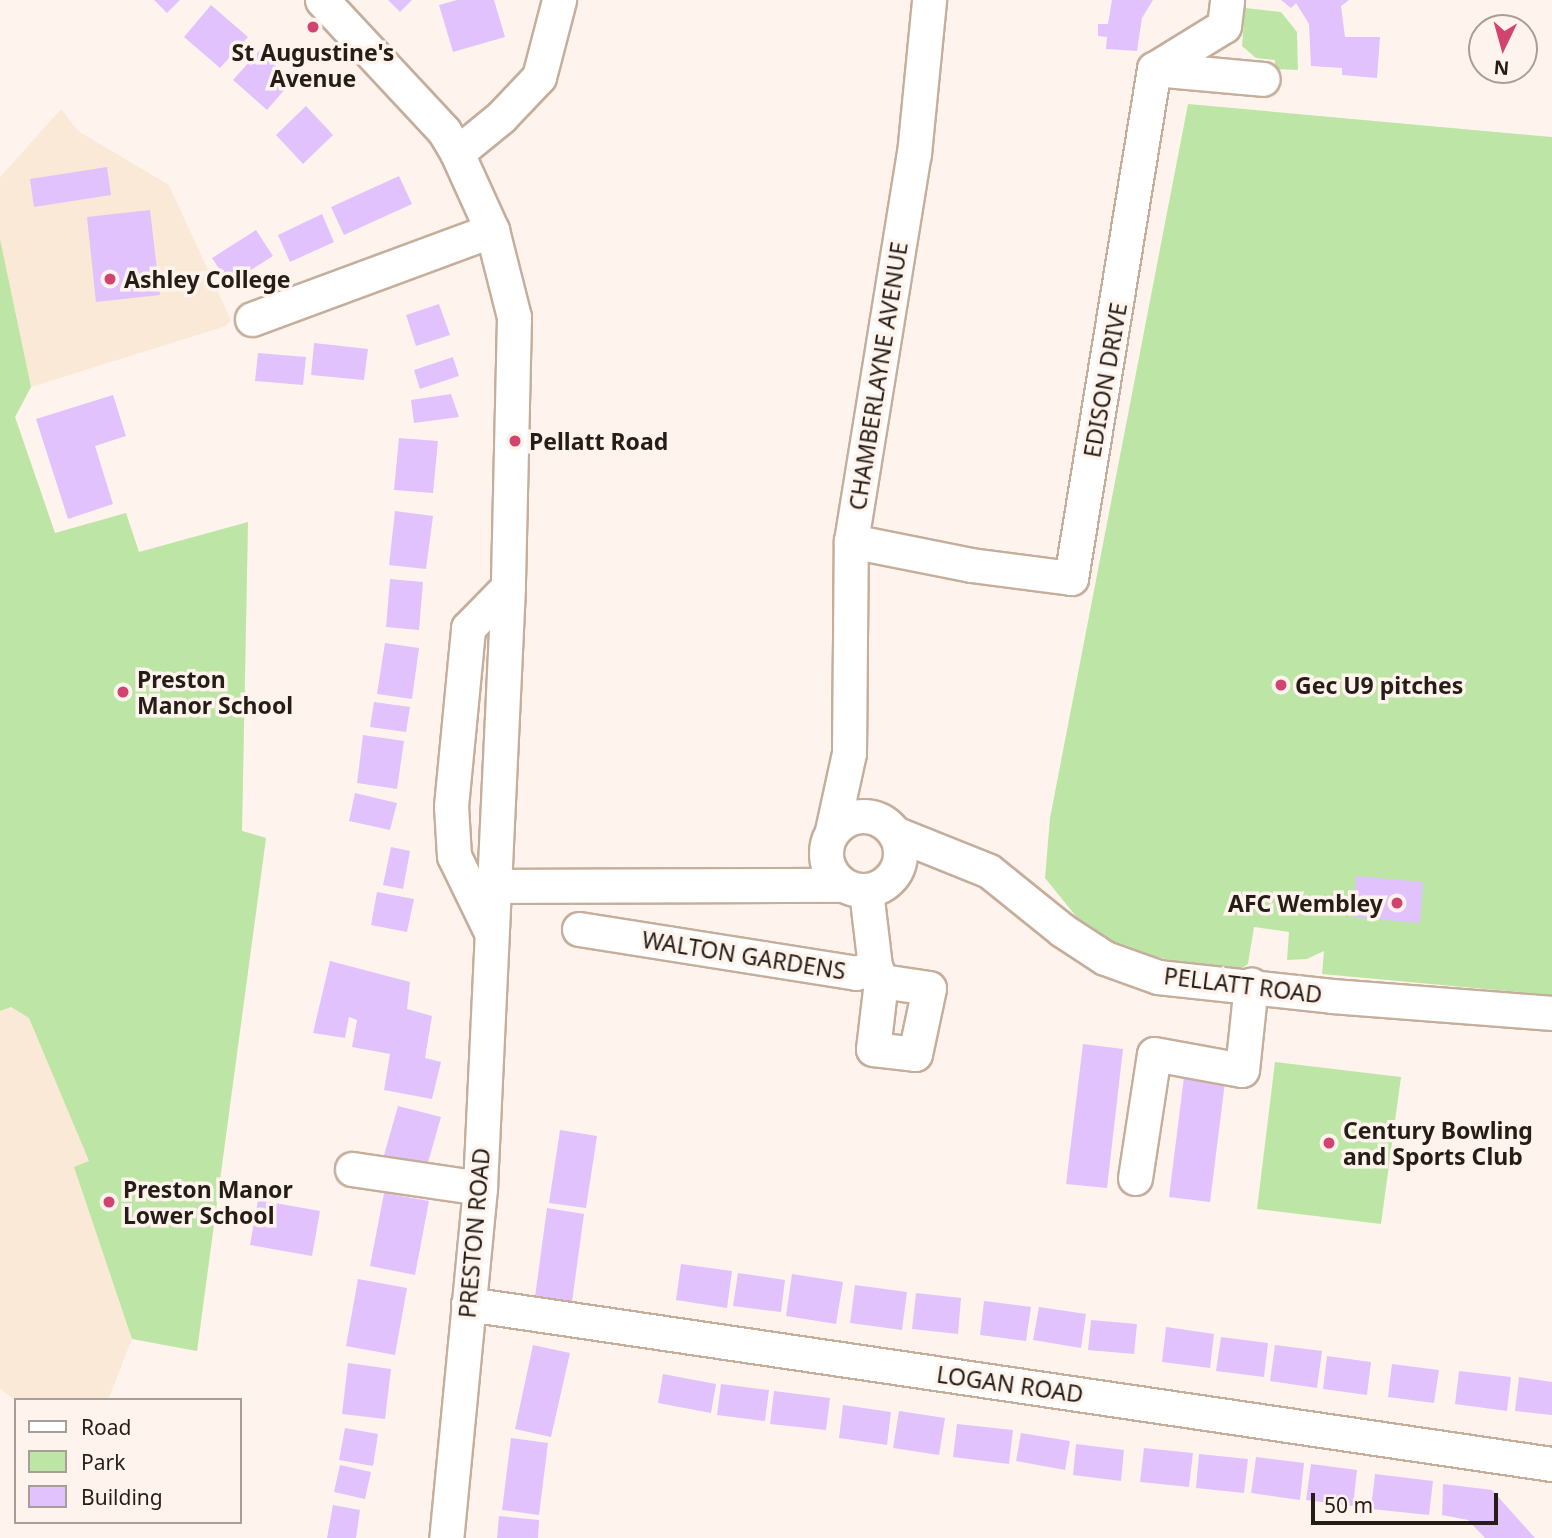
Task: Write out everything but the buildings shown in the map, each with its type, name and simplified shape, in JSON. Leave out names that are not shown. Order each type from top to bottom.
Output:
[{"type":"street","name":"PRESTON ROAD","points":[[322,0],[444,131],[492,230],[514,317],[508,587],[480,1188],[445,1537]]},
{"type":"street","points":[[457,153],[501,117],[539,77],[559,0]]},
{"type":"street","name":"CHAMBERLAYNE AVENUE","points":[[829,840],[849,753],[851,541],[914,154],[929,0]]},
{"type":"street","points":[[1154,69],[1224,26],[1227,0]]},
{"type":"street","points":[[1154,69],[1263,79]]},
{"type":"street","name":"EDISON DRIVE","points":[[851,541],[971,565],[1071,578],[1154,69]]},
{"type":"street","points":[[252,319],[492,230]]},
{"type":"street","name":"PRESTON ROAD","points":[[491,932],[454,856],[451,806],[468,628],[508,587]]},
{"type":"street","name":"CHAMBERLAYNE AVENUE","points":[[849,753],[887,825]]},
{"type":"street","points":[[493,886],[777,884],[882,887],[894,876],[902,857],[887,825],[853,816],[777,884]]},
{"type":"street","name":"PELLATT ROAD","points":[[887,825],[989,871],[1062,930],[1105,958],[1158,976],[1251,984],[1332,996],[1552,1013]]},
{"type":"street","points":[[829,840],[828,868],[854,888]]},
{"type":"street","points":[[894,876],[967,862]]},
{"type":"street","name":"WALTON GARDENS","points":[[579,929],[856,973],[878,974],[854,888]]},
{"type":"street","points":[[1135,1178],[1154,1054],[1242,1070],[1251,984]]},
{"type":"street","points":[[352,1169],[480,1188]]},
{"type":"street","name":"LOGAN ROAD","points":[[468,1304],[1552,1464]]},
{"type":"shaded area","name":"Preston Manor School","points":[[61,109],[78,131],[169,185],[231,320],[226,326],[31,387],[15,417],[55,533],[126,513],[139,552],[248,522],[242,831],[266,838],[197,1351],[132,1339],[109,1398],[14,1400],[0,1389],[0,177]]},
{"type":"green space","points":[[1245,8],[1281,12],[1297,32],[1298,70],[1274,69],[1275,60],[1256,58],[1242,46]]},
{"type":"green space","points":[[1188,104],[1552,137],[1552,995],[1322,974],[1324,951],[1307,959],[1287,960],[1289,932],[1254,927],[1248,964],[1239,970],[1194,966],[1125,949],[1079,920],[1045,878],[1050,818]]},
{"type":"green space","name":"Preston Manor School","points":[[0,239],[31,387],[15,417],[55,533],[126,513],[139,552],[248,522],[242,831],[266,838],[197,1351],[132,1339],[74,1167],[89,1161],[29,1018],[11,1007],[0,1011]]},
{"type":"green space","name":"Century Bowling and Sports Club","points":[[1275,1062],[1401,1077],[1381,1224],[1257,1209]]},
{"type":"place","name":"St Augustine's Avenue","points":[[313,27]]},
{"type":"place","name":"Ashley College","points":[[110,279]]},
{"type":"place","name":"Pellatt Road","points":[[515,441]]},
{"type":"place","name":"Gec U9 pitches","points":[[1281,685]]},
{"type":"place","name":"Preston Manor School","points":[[123,692]]},
{"type":"place","name":"AFC Wembley","points":[[1397,903]]},
{"type":"place","name":"Century Bowling and Sports Club","points":[[1329,1143]]},
{"type":"place","name":"Preston Manor Lower School","points":[[109,1202]]}]
